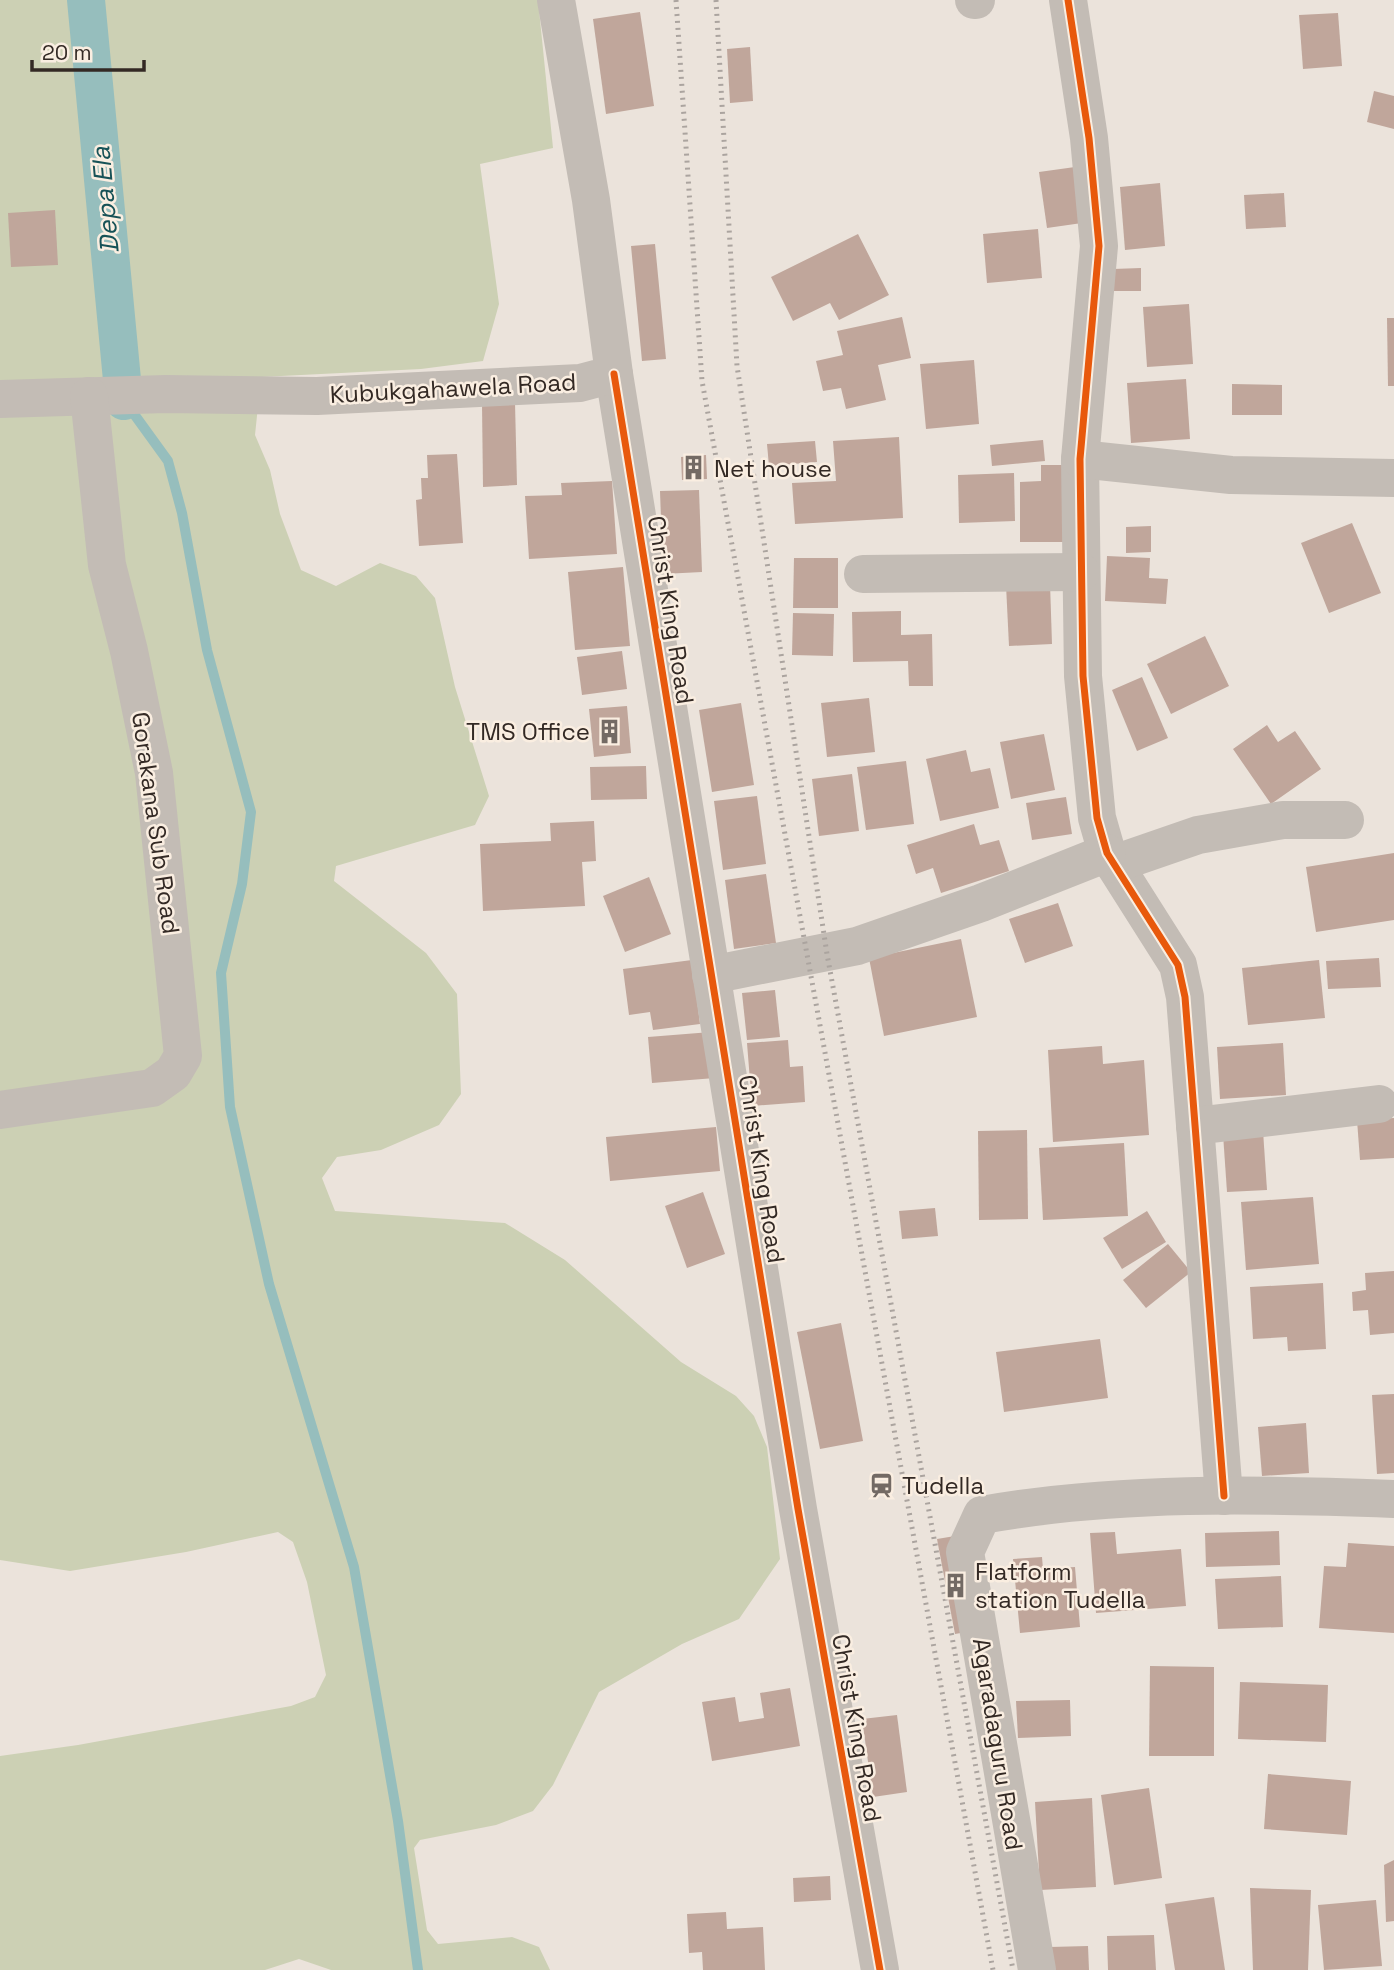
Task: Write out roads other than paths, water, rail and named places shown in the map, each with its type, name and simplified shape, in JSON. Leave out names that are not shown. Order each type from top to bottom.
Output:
[{"type":"street","points":[[556,0],[592,200],[614,374]]},
{"type":"street","points":[[1069,0],[1088,138],[1099,246],[1080,459],[1083,676],[1097,818],[1111,858],[1178,965],[1185,997],[1224,1496]]},
{"type":"street","name":"Kubukgahawela Road","points":[[96,395],[317,396],[580,383],[614,374]]},
{"type":"street","name":"Christ King Road","points":[[614,374],[798,1509],[880,1970]]},
{"type":"street","points":[[0,399],[96,395]]},
{"type":"street","name":"Gorakana Sub Road","points":[[0,1110],[152,1088],[173,1073],[183,1056],[154,774],[129,651],[107,565],[96,395]]},
{"type":"street","points":[[1080,459],[1231,475],[1394,478]]},
{"type":"street","points":[[863,574],[1081,572]]},
{"type":"street","points":[[711,975],[857,946],[1111,858],[1198,835],[1283,820],[1345,820]]},
{"type":"street","points":[[1195,1125],[1379,1104]]},
{"type":"street","name":"Agaradaguru Road","points":[[1037,1970],[965,1552],[982,1515],[1051,1503],[1224,1496],[1394,1499]]},
{"type":"waterway","name":"Depa Ela","points":[[86,0],[124,401]]},
{"type":"waterway","points":[[126,403],[168,461],[182,513],[207,650],[251,812],[242,884],[221,973],[230,1107],[269,1284],[354,1567],[398,1821],[418,1970]]},
{"type":"railway","points":[[676,0],[702,381],[993,1970]]},
{"type":"railway","points":[[716,0],[737,366],[827,954],[1013,1970]]},
{"type":"place","name":"Net house","points":[[694,468]]},
{"type":"place","name":"TMS Office","points":[[610,731]]},
{"type":"place","name":"Tudella","points":[[882,1485]]},
{"type":"place","name":"Flatform station Tudella","points":[[955,1585]]}]
